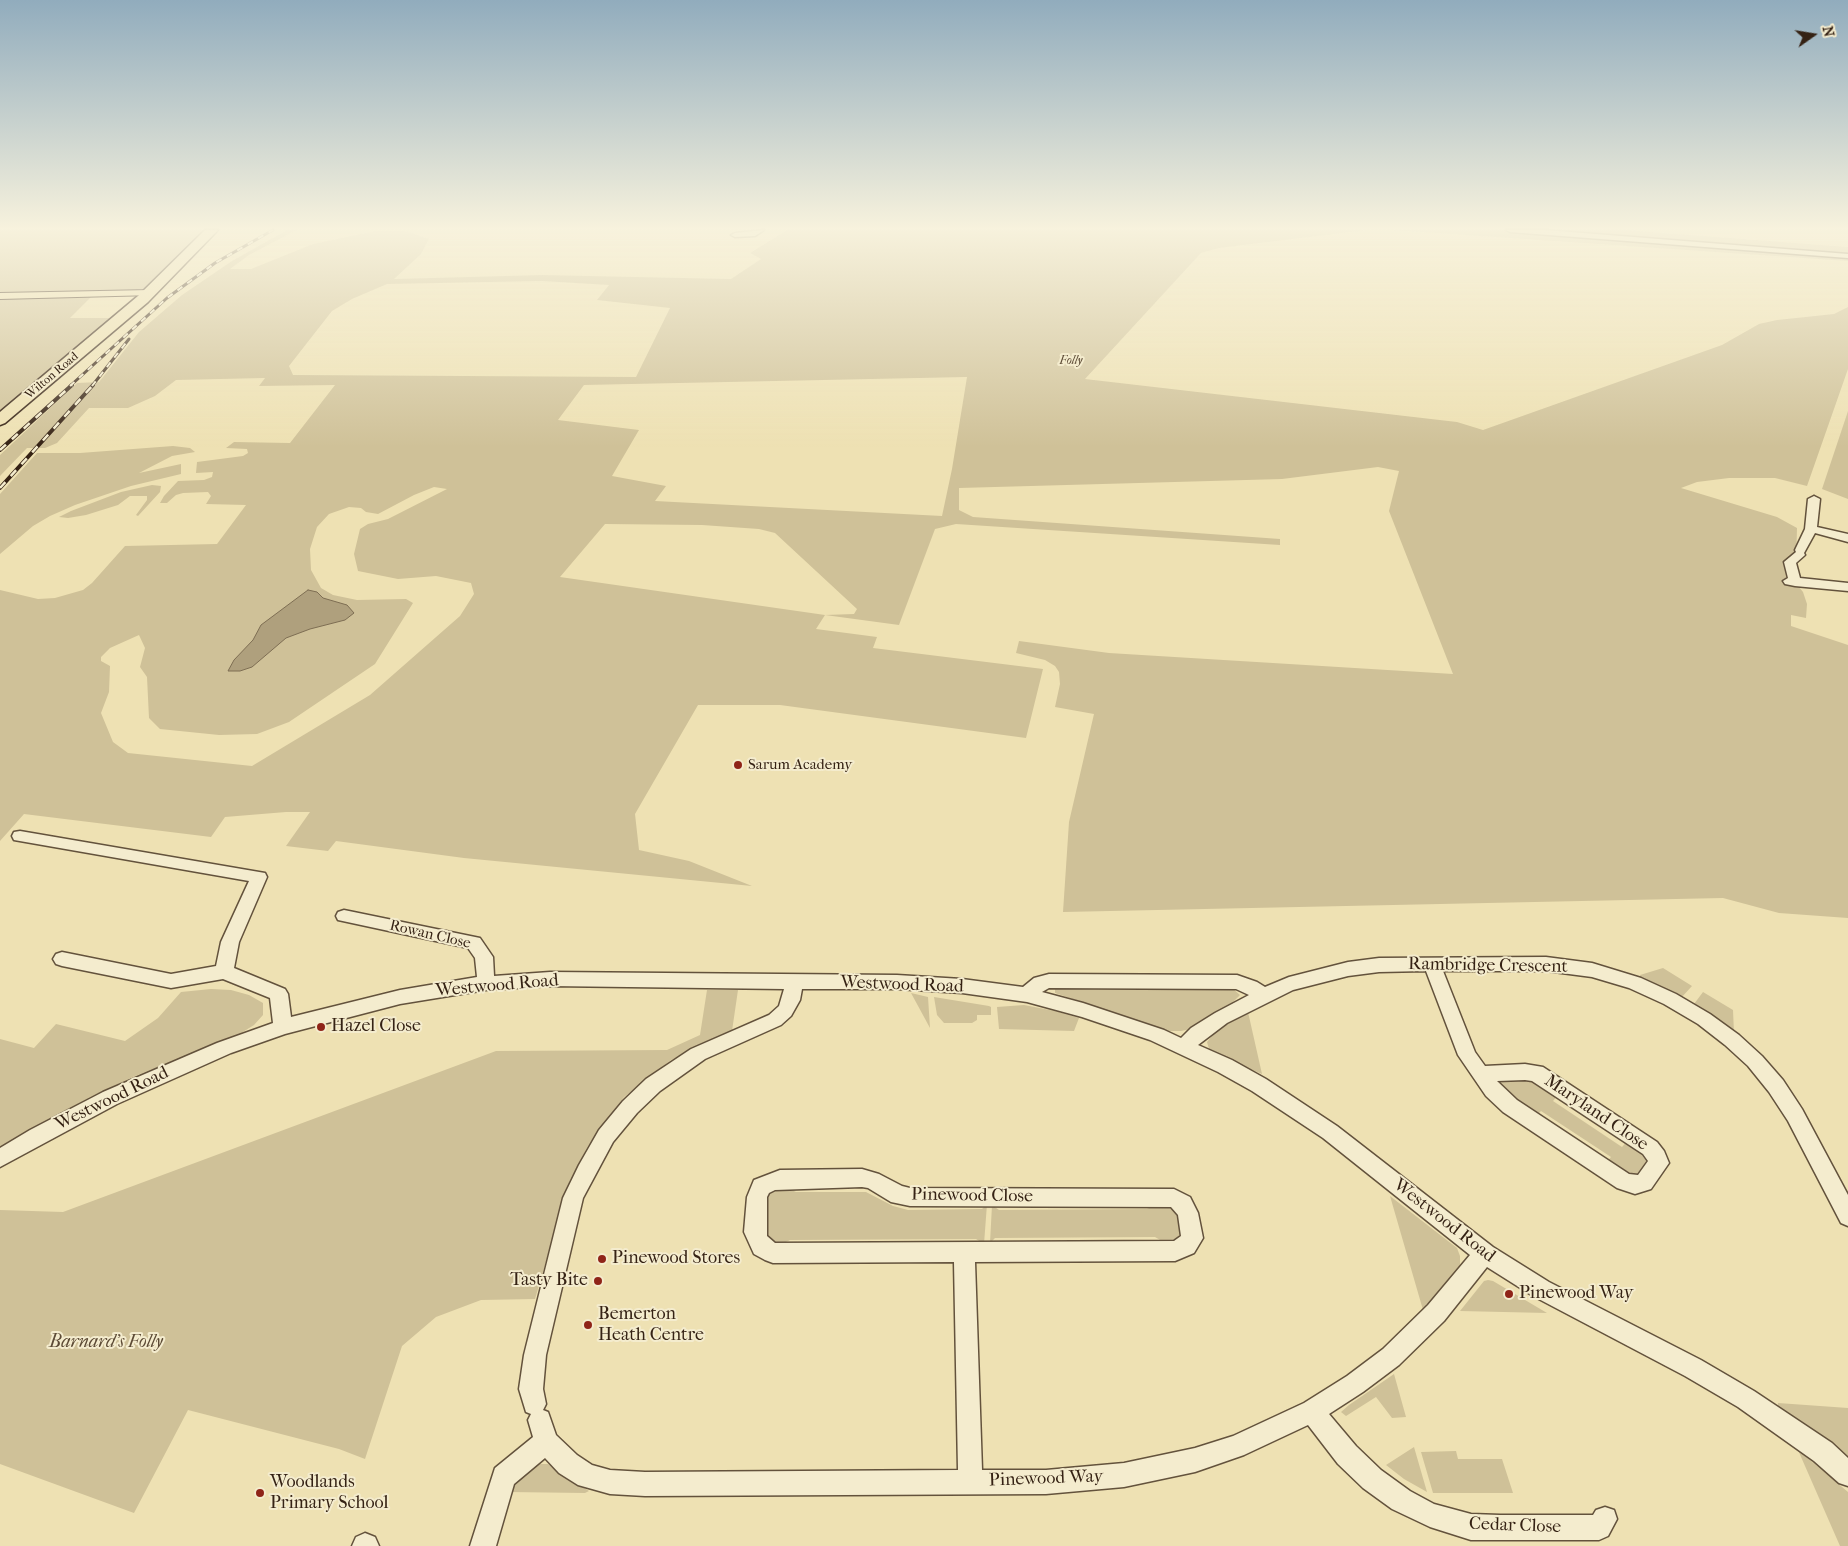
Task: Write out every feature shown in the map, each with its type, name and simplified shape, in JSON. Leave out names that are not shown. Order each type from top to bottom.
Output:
[{"type":"highway","name":"Wilton Road","points":[[0,420],[139,302]]},
{"type":"street","points":[[1814,499],[1811,529],[1800,553],[1790,562],[1792,582],[1848,587]]},
{"type":"street","points":[[1811,529],[1848,538]]},
{"type":"street","points":[[20,836],[259,877],[230,942],[224,972]]},
{"type":"street","name":"Rowan Close","points":[[344,916],[474,943],[484,957],[486,983]]},
{"type":"street","points":[[62,960],[170,981],[224,972],[279,994],[283,1027]]},
{"type":"street","name":"Rambridge Crescent","points":[[1184,1047],[1198,1034],[1221,1018],[1263,996],[1289,984],[1348,969],[1379,965],[1432,964],[1566,965],[1619,978],[1653,990],[1683,1006],[1732,1040],[1754,1061],[1776,1086],[1795,1115],[1848,1216]]},
{"type":"street","name":"Maryland Close","points":[[1432,964],[1467,1055],[1480,1074],[1510,1106],[1624,1182],[1644,1183],[1659,1163],[1650,1148],[1536,1073],[1480,1074]]},
{"type":"street","name":"Westwood Road","points":[[0,1158],[37,1136],[110,1098],[224,1048],[283,1027],[400,997],[486,983],[550,979],[931,984],[1028,995],[1083,1010],[1157,1035],[1225,1066],[1292,1106],[1343,1142],[1485,1254],[1541,1290],[1693,1368],[1746,1399],[1823,1452],[1848,1474]]},
{"type":"street","points":[[1028,995],[1040,983],[1050,981],[1237,982],[1251,987],[1263,996]]},
{"type":"street","points":[[483,1546],[504,1477],[540,1422],[531,1389],[534,1355],[574,1198],[586,1171],[606,1136],[654,1085],[698,1054],[775,1020],[785,1011],[791,1000],[794,982]]},
{"type":"street","name":"Pinewood Close","points":[[853,1178],[872,1180],[898,1195],[910,1197],[1162,1196],[1174,1198],[1183,1204],[1191,1224],[1192,1238],[1186,1246],[1175,1251],[964,1251],[773,1253],[762,1247],[755,1232],[757,1197],[761,1187],[780,1179],[853,1178]]},
{"type":"street","points":[[964,1251],[970,1482]]},
{"type":"street","name":"Pinewood Way","points":[[540,1422],[574,1468],[587,1476],[610,1482],[645,1484],[1046,1482],[1087,1480],[1162,1468],[1236,1446],[1312,1411],[1355,1384],[1391,1357],[1436,1313],[1485,1254]]},
{"type":"street","name":"Cedar Close","points":[[1312,1411],[1347,1455],[1372,1478],[1401,1500],[1430,1515],[1471,1527],[1500,1528],[1599,1527],[1605,1519]]},
{"type":"green space","points":[[0,302],[86,302],[70,318],[112,318],[0,411]]},
{"type":"green space","name":"Folly","points":[[174,302],[347,302],[332,311],[289,366],[293,375],[636,377],[670,308],[617,302],[1156,302],[1085,379],[1457,422],[1483,430],[1722,345],[1759,324],[1777,320],[1834,314],[1848,307],[1848,369],[1807,486],[1775,478],[1729,478],[1697,482],[1681,488],[1777,517],[1797,528],[1796,565],[1791,577],[1803,592],[1807,604],[1806,618],[1791,615],[1791,626],[1848,645],[1848,918],[1779,913],[1723,898],[1063,912],[1069,822],[1094,714],[1055,707],[1060,684],[1059,672],[1055,666],[1045,660],[1016,653],[1019,641],[1109,653],[1453,674],[1389,511],[1399,471],[1378,467],[1282,479],[959,488],[959,510],[973,517],[1280,539],[1280,545],[956,524],[935,529],[899,625],[825,615],[816,629],[877,637],[873,648],[1043,669],[1026,738],[780,705],[698,705],[635,814],[639,850],[689,861],[752,886],[464,858],[336,841],[328,851],[286,846],[310,812],[225,817],[211,837],[24,814],[0,841],[0,590],[38,599],[55,598],[83,590],[92,583],[125,546],[217,544],[246,505],[206,504],[211,496],[208,492],[183,493],[176,495],[167,503],[160,503],[164,496],[178,481],[204,480],[212,477],[213,472],[196,473],[197,462],[243,456],[248,453],[247,449],[226,448],[234,442],[290,443],[335,385],[259,386],[265,378],[176,380],[155,396],[128,408],[89,408],[57,443],[45,448],[27,448],[0,476],[0,455],[77,383],[99,382],[139,332]],"holes":[[[967,377],[952,469],[942,516],[655,501],[666,486],[612,476],[639,430],[558,420],[584,385]],[[434,487],[447,489],[388,519],[368,524],[360,529],[354,554],[358,571],[398,579],[436,576],[471,583],[474,594],[460,616],[370,695],[252,766],[128,753],[113,742],[101,713],[109,692],[110,666],[101,661],[101,657],[110,648],[139,635],[145,648],[140,667],[147,677],[149,718],[160,729],[219,735],[257,734],[289,722],[375,664],[413,603],[406,599],[357,600],[333,595],[321,588],[311,570],[310,549],[317,527],[329,514],[349,507],[361,508],[366,512],[378,514]],[[605,524],[702,525],[759,529],[775,533],[857,609],[854,614],[825,615],[560,577]]]},
{"type":"green space","points":[[1848,411],[1848,499],[1822,489]]},
{"type":"green space","points":[[173,446],[190,448],[195,452],[172,456],[139,473],[181,464],[181,474],[131,486],[75,505],[50,516],[33,526],[0,554],[0,494],[37,453],[80,453]]},
{"type":"green space","points":[[152,485],[161,486],[160,492],[138,516],[136,515],[147,500],[147,496],[130,496],[118,505],[86,515],[68,518],[59,517],[121,492]]},
{"type":"green space","points":[[1663,968],[1692,986],[1681,998],[1642,981],[1640,975]]},
{"type":"green space","points":[[1230,986],[1240,995],[1233,1002],[1191,1029],[1181,1031],[1168,1031],[1055,993],[1055,988]]},
{"type":"green space","points":[[211,989],[231,990],[249,995],[263,1003],[263,1015],[254,1025],[238,1035],[135,1076],[90,1097],[0,1149],[0,1039],[34,1048],[56,1024],[125,1041],[158,1018],[181,992]]},
{"type":"green space","name":"Barnard's Folly","points":[[707,990],[738,990],[732,1031],[671,1060],[624,1097],[588,1146],[570,1180],[535,1299],[481,1300],[436,1317],[402,1346],[365,1459],[339,1449],[188,1410],[134,1513],[0,1464],[0,1210],[63,1212],[496,1051],[667,1050],[700,1035]]},
{"type":"green space","points":[[1703,992],[1733,1010],[1734,1033],[1694,1004]]},
{"type":"green space","points":[[911,993],[928,997],[930,1028]]},
{"type":"green space","points":[[934,997],[989,1006],[991,1007],[991,1015],[977,1015],[977,1020],[972,1023],[944,1023],[937,1015]]},
{"type":"green space","points":[[1024,1005],[1079,1018],[1074,1031],[999,1029],[997,1007]]},
{"type":"green space","points":[[1248,1012],[1262,1074],[1218,1055],[1209,1049],[1207,1042],[1216,1031]]},
{"type":"green space","points":[[1535,1080],[1559,1094],[1553,1101],[1622,1147],[1629,1139],[1648,1159],[1636,1176],[1631,1178],[1605,1164],[1611,1157],[1541,1111],[1535,1117],[1498,1082]]},
{"type":"green space","points":[[783,1186],[796,1192],[866,1192],[893,1206],[908,1210],[982,1209],[987,1204],[984,1244],[976,1239],[790,1240],[784,1243],[773,1242],[767,1239],[764,1204],[768,1195],[774,1189]]},
{"type":"green space","points":[[1390,1196],[1457,1248],[1460,1256],[1460,1265],[1423,1310]]},
{"type":"green space","points":[[1157,1204],[1164,1204],[1176,1211],[1182,1220],[1182,1232],[1175,1241],[1167,1244],[1155,1237],[995,1238],[990,1243],[992,1205],[999,1210],[1147,1209]]},
{"type":"green space","points":[[1484,1281],[1493,1281],[1547,1313],[1460,1311]]},
{"type":"green space","points":[[1394,1374],[1406,1417],[1392,1418],[1376,1397],[1346,1416],[1341,1412],[1349,1405]]},
{"type":"green space","points":[[1778,1403],[1848,1408],[1848,1459],[1778,1407]]},
{"type":"green space","points":[[1414,1447],[1427,1492],[1404,1479],[1386,1465]]},
{"type":"green space","points":[[1798,1450],[1848,1492],[1848,1546],[1840,1546]]},
{"type":"green space","points":[[1456,1451],[1458,1459],[1502,1459],[1513,1493],[1433,1493],[1421,1452]]},
{"type":"green space","points":[[540,1464],[548,1464],[589,1491],[585,1493],[508,1492],[513,1483],[530,1468]]},
{"type":"shaded area","points":[[308,590],[317,592],[323,598],[347,605],[354,613],[345,620],[310,629],[286,638],[252,667],[240,671],[228,671],[234,660],[253,640],[261,625]]},
{"type":"railway","points":[[70,386],[162,302]]},
{"type":"railway","points":[[92,386],[129,339]]},
{"type":"railway","points":[[0,450],[72,385]]},
{"type":"railway","points":[[0,488],[93,385]]},
{"type":"place","name":"Sarum Academy","points":[[738,765]]},
{"type":"place","name":"Hazel Close","points":[[321,1027]]},
{"type":"place","name":"Pinewood Stores","points":[[602,1259]]},
{"type":"place","name":"Tasty Bite","points":[[598,1281]]},
{"type":"place","name":"Pinewood Way","points":[[1509,1294]]},
{"type":"place","name":"Bemerton Heath Centre","points":[[588,1325]]},
{"type":"place","name":"Woodlands Primary School","points":[[260,1493]]}]
